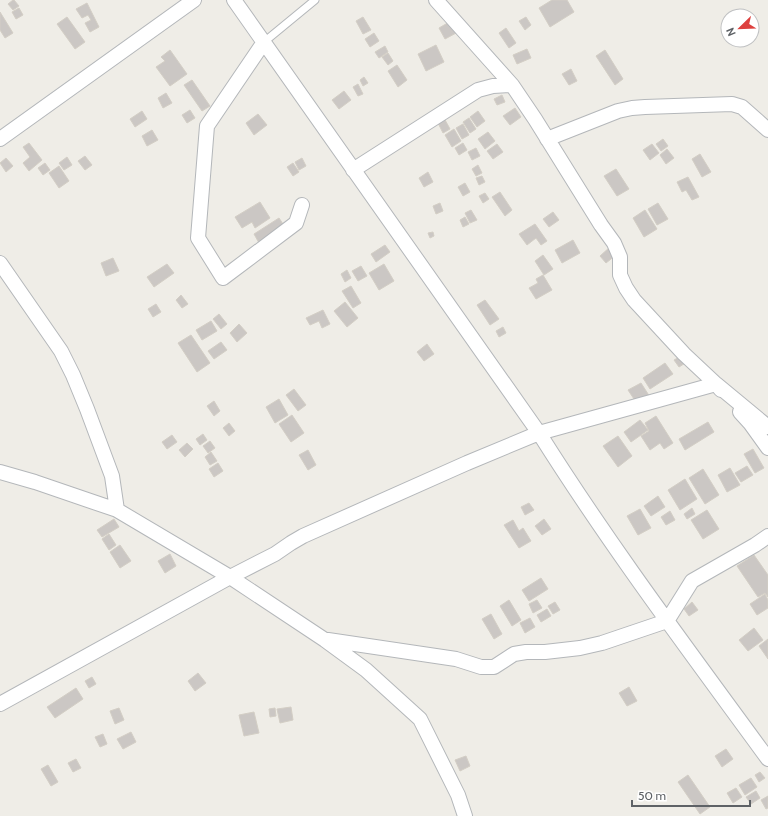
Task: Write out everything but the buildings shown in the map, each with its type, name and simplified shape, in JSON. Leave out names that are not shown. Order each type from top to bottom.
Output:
[{"type":"street","points":[[0,139],[194,0]]},
{"type":"street","points":[[234,0],[539,433],[567,478],[632,572],[768,759]]},
{"type":"street","points":[[436,0],[512,85],[614,243],[620,257],[620,274],[626,288],[634,300],[684,354],[716,384],[768,427]]},
{"type":"street","points":[[264,42],[207,126],[198,238],[223,278],[296,223],[302,205]]},
{"type":"street","points":[[353,170],[478,90],[493,86],[512,85]]},
{"type":"street","points":[[547,139],[618,111],[645,107],[732,104],[742,107],[768,130]]},
{"type":"street","points":[[0,263],[61,351],[73,375],[112,476],[117,510]]},
{"type":"street","points":[[0,704],[230,577],[275,554],[303,536],[467,463],[539,433],[716,384]]},
{"type":"street","points":[[716,384],[750,423],[768,448]]},
{"type":"street","points":[[0,472],[35,482],[117,510],[230,577],[325,640],[366,670],[420,719],[458,795],[465,816]]},
{"type":"street","points":[[325,640],[456,659],[481,667],[494,667],[514,654],[580,648],[602,643],[667,621],[692,581],[768,536]]},
{"type":"street","points":[[458,795],[477,816]]},
{"type":"lane","points":[[264,42],[315,0]]}]
